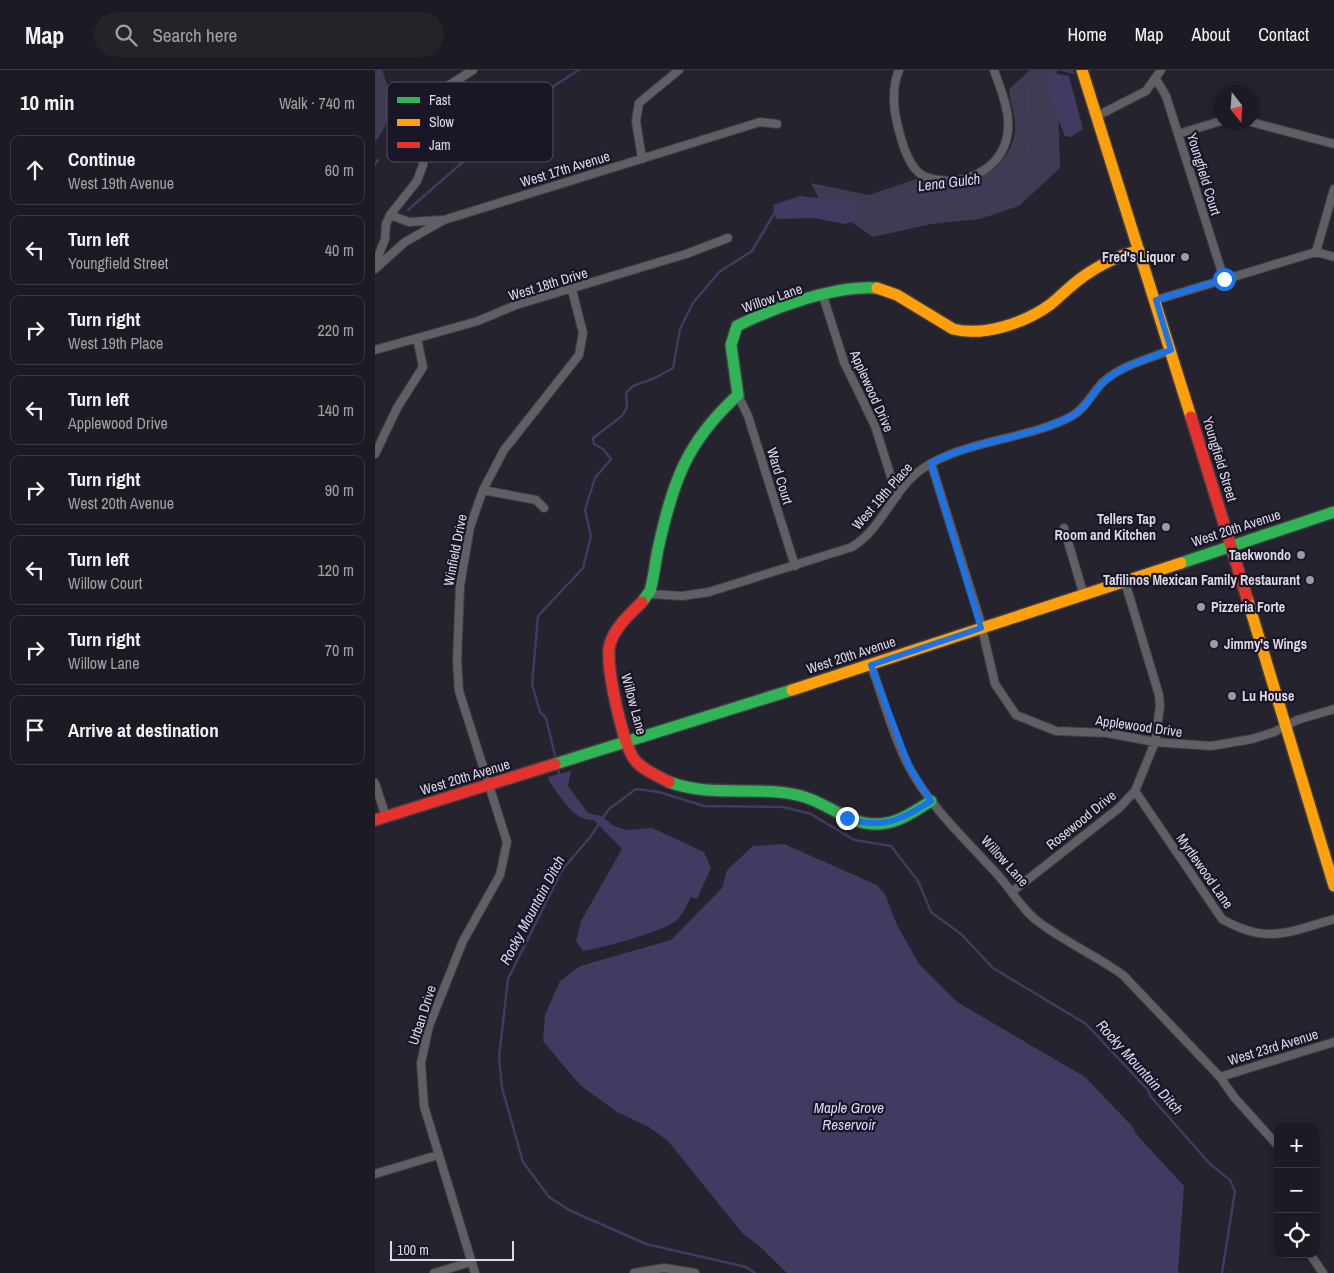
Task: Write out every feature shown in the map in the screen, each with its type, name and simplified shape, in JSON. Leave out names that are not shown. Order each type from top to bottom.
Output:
[{"type":"street","points":[[454,82],[473,70]]},
{"type":"street","points":[[642,159],[636,121],[639,104],[679,70]]},
{"type":"street","points":[[899,70],[893,101],[906,152],[918,172],[926,177],[947,181],[961,181],[973,177],[995,161],[1001,152],[1008,128],[1004,102],[995,70]]},
{"type":"street","name":"Youngfield Street","points":[[1082,70],[1156,300],[1334,886]]},
{"type":"street","points":[[1097,116],[1146,91],[1161,70]]},
{"type":"street","name":"Youngfield Court","points":[[1156,79],[1166,96],[1224,279]]},
{"type":"street","name":"West 17th Avenue","points":[[375,269],[405,242],[444,220],[760,122],[777,124]]},
{"type":"street","points":[[1178,134],[1214,123]]},
{"type":"street","points":[[1259,124],[1334,144]]},
{"type":"street","points":[[375,264],[385,239],[386,224],[390,215],[417,181],[423,162]]},
{"type":"street","points":[[1316,252],[1334,189]]},
{"type":"street","points":[[390,215],[409,222],[444,220]]},
{"type":"street","name":"West 18th Drive","points":[[375,350],[686,254],[728,238]]},
{"type":"street","name":"Willow Lane","points":[[1139,250],[1094,269],[1034,314],[983,331],[964,332],[944,326],[898,296],[880,289],[859,288],[823,296],[749,319],[737,326],[731,345],[737,395],[723,407],[699,436],[676,478],[650,594],[616,632],[609,648],[609,668],[634,759],[642,767],[662,779],[695,790],[790,794],[815,801],[847,818],[863,824],[880,824],[897,820],[931,801],[1040,923],[1059,937],[1104,961],[1123,974],[1220,1077],[1234,1097],[1274,1142]]},
{"type":"street","points":[[1156,300],[1316,252],[1334,257]]},
{"type":"street","name":"Winfield Drive","points":[[490,784],[459,691],[457,661],[460,586],[470,527],[483,490],[504,450],[579,355],[583,333],[572,290]]},
{"type":"street","name":"Applewood Drive","points":[[823,296],[844,362],[875,426],[897,496]]},
{"type":"street","points":[[375,454],[397,408],[423,367],[417,338]]},
{"type":"street","name":"West 19th Place","points":[[650,594],[663,596],[696,595],[843,551],[857,544],[870,534],[914,475],[931,463],[948,455],[999,441],[1073,416],[1112,375],[1130,365],[1171,350]]},
{"type":"street","name":"Ward Court","points":[[737,395],[747,416],[795,566]]},
{"type":"street","name":"Applewood Drive","points":[[931,463],[981,628],[995,684],[1016,715],[1056,731],[1107,733],[1155,742],[1216,746],[1252,739],[1274,732],[1285,725],[1334,709]]},
{"type":"street","points":[[483,490],[536,500],[544,508]]},
{"type":"street","name":"West 20th Avenue","points":[[380,818],[871,665],[1334,512]]},
{"type":"street","points":[[1064,528],[1083,596]]},
{"type":"street","name":"Rosewood Drive","points":[[1013,891],[1119,808],[1135,791],[1155,742],[1160,706],[1159,695],[1125,582]]},
{"type":"street","points":[[871,665],[906,760],[931,801]]},
{"type":"street","points":[[375,783],[380,818]]},
{"type":"street","name":"Urban Drive","points":[[475,1273],[424,1106],[421,1063],[429,1026],[463,941],[500,875],[507,842],[490,784]]},
{"type":"street","name":"Myrtlewood Lane","points":[[1135,791],[1222,919],[1237,928],[1266,936],[1334,919]]},
{"type":"street","name":"West 23rd Avenue","points":[[1220,1077],[1334,1042]]},
{"type":"street","points":[[375,1174],[438,1155]]},
{"type":"street","points":[[1313,1258],[1323,1273]]},
{"type":"street","points":[[434,1273],[471,1262]]},
{"type":"street","points":[[634,1273],[664,1268],[695,1273]]},
{"type":"shaded area","points":[[375,70],[382,70],[387,85],[387,123],[375,142]]},
{"type":"shaded area","points":[[1030,70],[1057,70],[1060,168],[1019,206],[980,219],[931,224],[873,237],[820,201],[811,183],[869,195],[919,178],[931,184],[946,186],[960,185],[986,174],[997,166],[1012,144],[1015,126],[1009,89]]},
{"type":"shaded area","points":[[1057,70],[1073,70],[1075,74]]},
{"type":"water","points":[[1053,73],[1069,76],[1083,129],[1071,137],[1065,136],[1045,86]]},
{"type":"water","points":[[800,196],[853,202],[858,220],[845,224],[814,218],[776,219],[773,205]]},
{"type":"water","points":[[571,771],[568,786],[588,813],[601,816],[614,826],[627,830],[652,828],[704,852],[711,868],[697,899],[691,897],[681,916],[672,923],[634,938],[583,951],[576,941],[581,921],[622,849],[594,820],[586,819],[573,812],[549,781],[548,777]]},
{"type":"water","name":"Maple Grove Reservoir","points":[[784,844],[877,885],[885,894],[897,925],[919,964],[957,1002],[1085,1077],[1132,1126],[1137,1135],[1184,1186],[1178,1271],[1180,1273],[787,1273],[757,1244],[743,1234],[668,1141],[649,1127],[617,1112],[580,1085],[543,1041],[545,1015],[560,981],[580,966],[671,940],[722,888],[727,870],[753,846]]},
{"type":"waterway","points":[[553,86],[579,70]]},
{"type":"waterway","name":"Lena Gulch","points":[[855,215],[881,217],[891,214],[913,197],[982,190],[1009,176],[1022,163],[1028,149],[1030,135],[1028,93],[1030,81],[1037,70]]},
{"type":"waterway","points":[[375,164],[378,160]]},
{"type":"waterway","points":[[408,210],[463,162]]},
{"type":"waterway","name":"Lena Gulch","points":[[556,760],[546,718],[540,712],[532,684],[538,616],[583,568],[591,536],[585,510],[595,478],[611,459],[603,449],[594,444],[593,438],[622,416],[627,407],[626,393],[633,386],[655,378],[673,368],[680,329],[693,303],[719,272],[752,251],[775,212],[778,212]]},
{"type":"waterway","name":"Lena Gulch","points":[[557,765],[559,774]]},
{"type":"waterway","name":"Rocky Mountain Ditch","points":[[755,1273],[746,1267],[646,1244],[569,1210],[549,1197],[523,1162],[502,1088],[499,1057],[508,979],[562,870],[591,836],[609,809],[636,789],[659,792],[704,806],[783,807],[811,814],[854,840],[891,846],[918,881],[931,912],[961,934],[993,968],[1086,1024],[1148,1090],[1151,1097],[1210,1164],[1230,1180],[1235,1191],[1222,1273]]},
{"type":"traffic: fast","points":[[642,602],[650,591],[664,525],[676,483],[684,464],[706,429],[738,395],[731,345],[737,326],[805,299],[843,290],[877,288]]},
{"type":"traffic: fast","points":[[1181,563],[1334,512]]},
{"type":"traffic: fast","points":[[555,764],[792,690]]},
{"type":"traffic: fast","points":[[669,782],[685,787],[718,791],[768,791],[801,796],[849,818],[868,824],[886,823],[907,816],[931,801]]},
{"type":"traffic: slow","points":[[1082,70],[1191,417]]},
{"type":"traffic: slow","points":[[877,288],[897,295],[953,329],[965,331],[991,330],[1004,327],[1041,311],[1079,279],[1096,268],[1139,250]]},
{"type":"traffic: slow","points":[[792,690],[1181,563]]},
{"type":"traffic: slow","points":[[1247,598],[1334,886]]},
{"type":"traffic: jam","points":[[1191,417],[1247,598]]},
{"type":"traffic: jam","points":[[642,602],[619,626],[612,638],[609,653],[612,684],[620,721],[634,759],[646,770],[669,782]]},
{"type":"traffic: jam","points":[[375,820],[555,764]]},
{"type":"place","name":"Fred's Liquor","points":[[1185,257]]},
{"type":"place","name":"Tellers Tap Room and Kitchen","points":[[1166,527]]},
{"type":"place","name":"Taekwondo","points":[[1301,555]]},
{"type":"place","name":"Tafilinos Mexican Family Restaurant","points":[[1310,580]]},
{"type":"place","name":"Pizzeria Forte","points":[[1201,607]]},
{"type":"place","name":"Jimmy's Wings","points":[[1214,644]]},
{"type":"place","name":"Lu House","points":[[1232,696]]},
{"type":"route","points":[[847,818],[863,824],[880,824],[897,820],[931,801],[909,766],[901,748],[871,665],[981,628],[931,463],[948,455],[999,441],[1073,416],[1091,399],[1102,383],[1112,375],[1144,359],[1171,350],[1156,300],[1224,279]]}]
